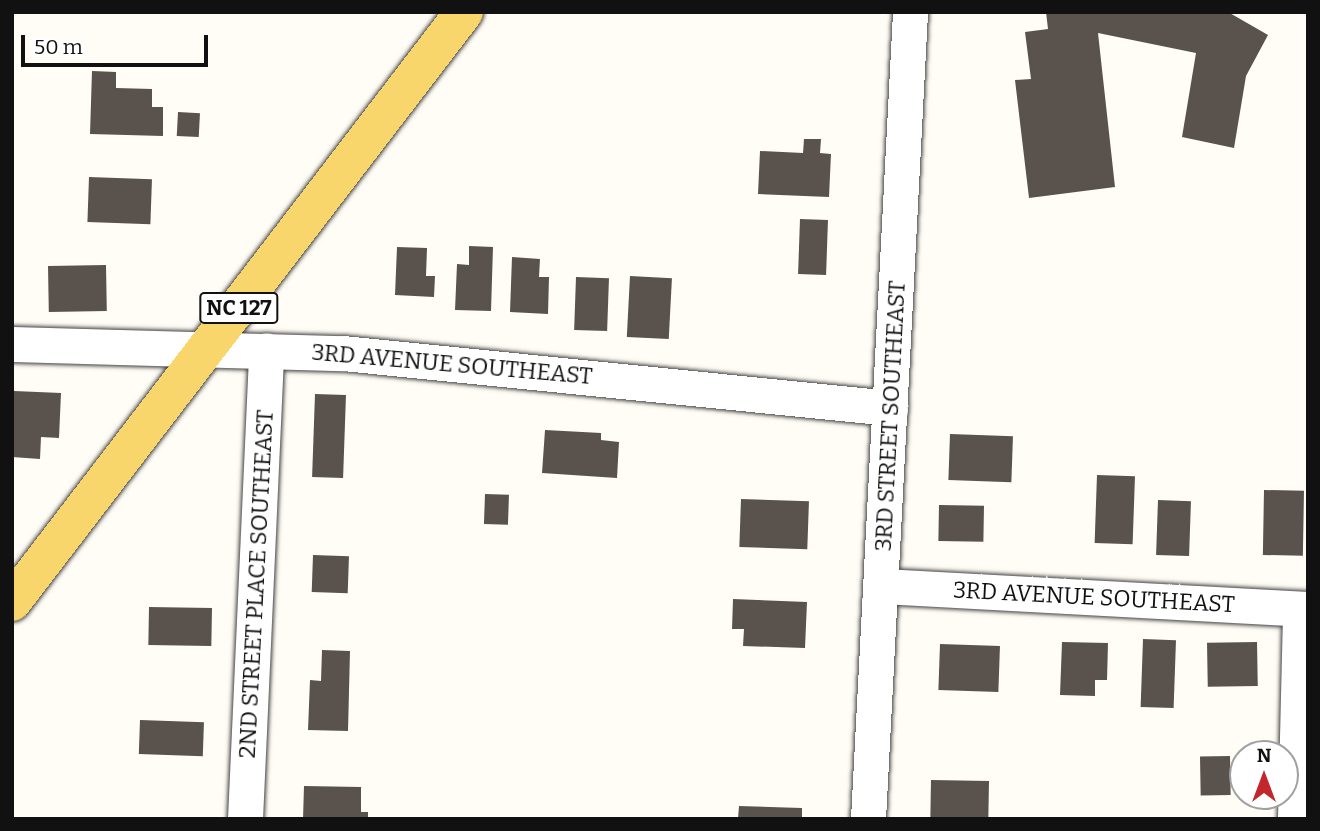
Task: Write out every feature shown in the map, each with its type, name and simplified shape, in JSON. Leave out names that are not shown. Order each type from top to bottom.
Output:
[{"type":"main road","name":"NC 127","points":[[12,602],[464,12]]},
{"type":"street","name":"3RD STREET SOUTHEAST","points":[[867,819],[910,12]]},
{"type":"street","name":"3RD AVENUE SOUTHEAST","points":[[12,344],[266,350],[454,362],[890,408]]},
{"type":"street","name":"2ND STREET PLACE SOUTHEAST","points":[[245,819],[266,350]]},
{"type":"street","name":"3RD AVENUE SOUTHEAST","points":[[881,586],[1304,609]]},
{"type":"street","points":[[1295,819],[1304,609]]},
{"type":"building","points":[[1046,12],[1228,12],[1268,35],[1246,76],[1234,148],[1182,137],[1196,53],[1098,33],[1115,187],[1029,198],[1015,80],[1031,79],[1025,32],[1048,29]]},
{"type":"building","points":[[92,71],[116,72],[116,88],[152,89],[152,107],[163,107],[163,136],[90,134]]},
{"type":"building","points":[[178,112],[200,113],[199,137],[177,136]]},
{"type":"building","points":[[804,139],[821,139],[820,153],[831,154],[829,197],[758,194],[760,151],[803,153]]},
{"type":"building","points":[[89,177],[152,179],[150,224],[87,222]]},
{"type":"building","points":[[800,219],[828,220],[826,275],[798,274]]},
{"type":"building","points":[[469,246],[493,247],[491,311],[455,310],[457,264],[469,265]]},
{"type":"building","points":[[397,247],[427,248],[426,276],[435,276],[434,297],[395,295]]},
{"type":"building","points":[[512,257],[540,259],[539,277],[549,277],[548,314],[510,312]]},
{"type":"building","points":[[106,265],[107,311],[49,312],[48,266]]},
{"type":"building","points":[[630,276],[672,278],[669,339],[627,337]]},
{"type":"building","points":[[576,277],[609,278],[607,331],[574,330]]},
{"type":"building","points":[[14,391],[61,393],[59,438],[41,437],[40,459],[12,457]]},
{"type":"building","points":[[315,394],[346,395],[343,478],[312,477]]},
{"type":"building","points":[[545,430],[601,433],[601,440],[619,442],[617,478],[542,473]]},
{"type":"building","points":[[950,434],[1013,436],[1011,482],[948,480]]},
{"type":"building","points":[[1097,475],[1135,476],[1133,544],[1095,543]]},
{"type":"building","points":[[1264,490],[1304,491],[1303,556],[1263,555]]},
{"type":"building","points":[[485,494],[509,495],[508,525],[484,524]]},
{"type":"building","points":[[741,499],[809,501],[807,549],[739,547]]},
{"type":"building","points":[[1158,500],[1191,501],[1189,556],[1156,555]]},
{"type":"building","points":[[939,505],[984,506],[983,542],[938,541]]},
{"type":"building","points":[[313,555],[349,556],[348,593],[312,592]]},
{"type":"building","points":[[733,599],[807,602],[805,648],[743,646],[744,629],[732,629]]},
{"type":"building","points":[[149,607],[212,608],[211,646],[148,645]]},
{"type":"building","points":[[1143,639],[1176,640],[1174,708],[1141,707]]},
{"type":"building","points":[[1062,642],[1108,643],[1107,680],[1095,680],[1095,696],[1060,695]]},
{"type":"building","points":[[1257,642],[1258,686],[1208,687],[1207,643]]},
{"type":"building","points":[[940,644],[1000,646],[998,692],[938,690]]},
{"type":"building","points":[[322,650],[350,651],[348,731],[308,730],[310,680],[321,681]]},
{"type":"building","points":[[140,720],[204,722],[203,756],[139,754]]},
{"type":"building","points":[[1229,756],[1229,795],[1201,796],[1200,757]]},
{"type":"building","points":[[931,780],[989,781],[988,819],[930,819]]},
{"type":"building","points":[[304,786],[361,787],[361,812],[368,812],[368,819],[303,819]]},
{"type":"building","points":[[739,806],[802,808],[802,819],[738,819]]}]
